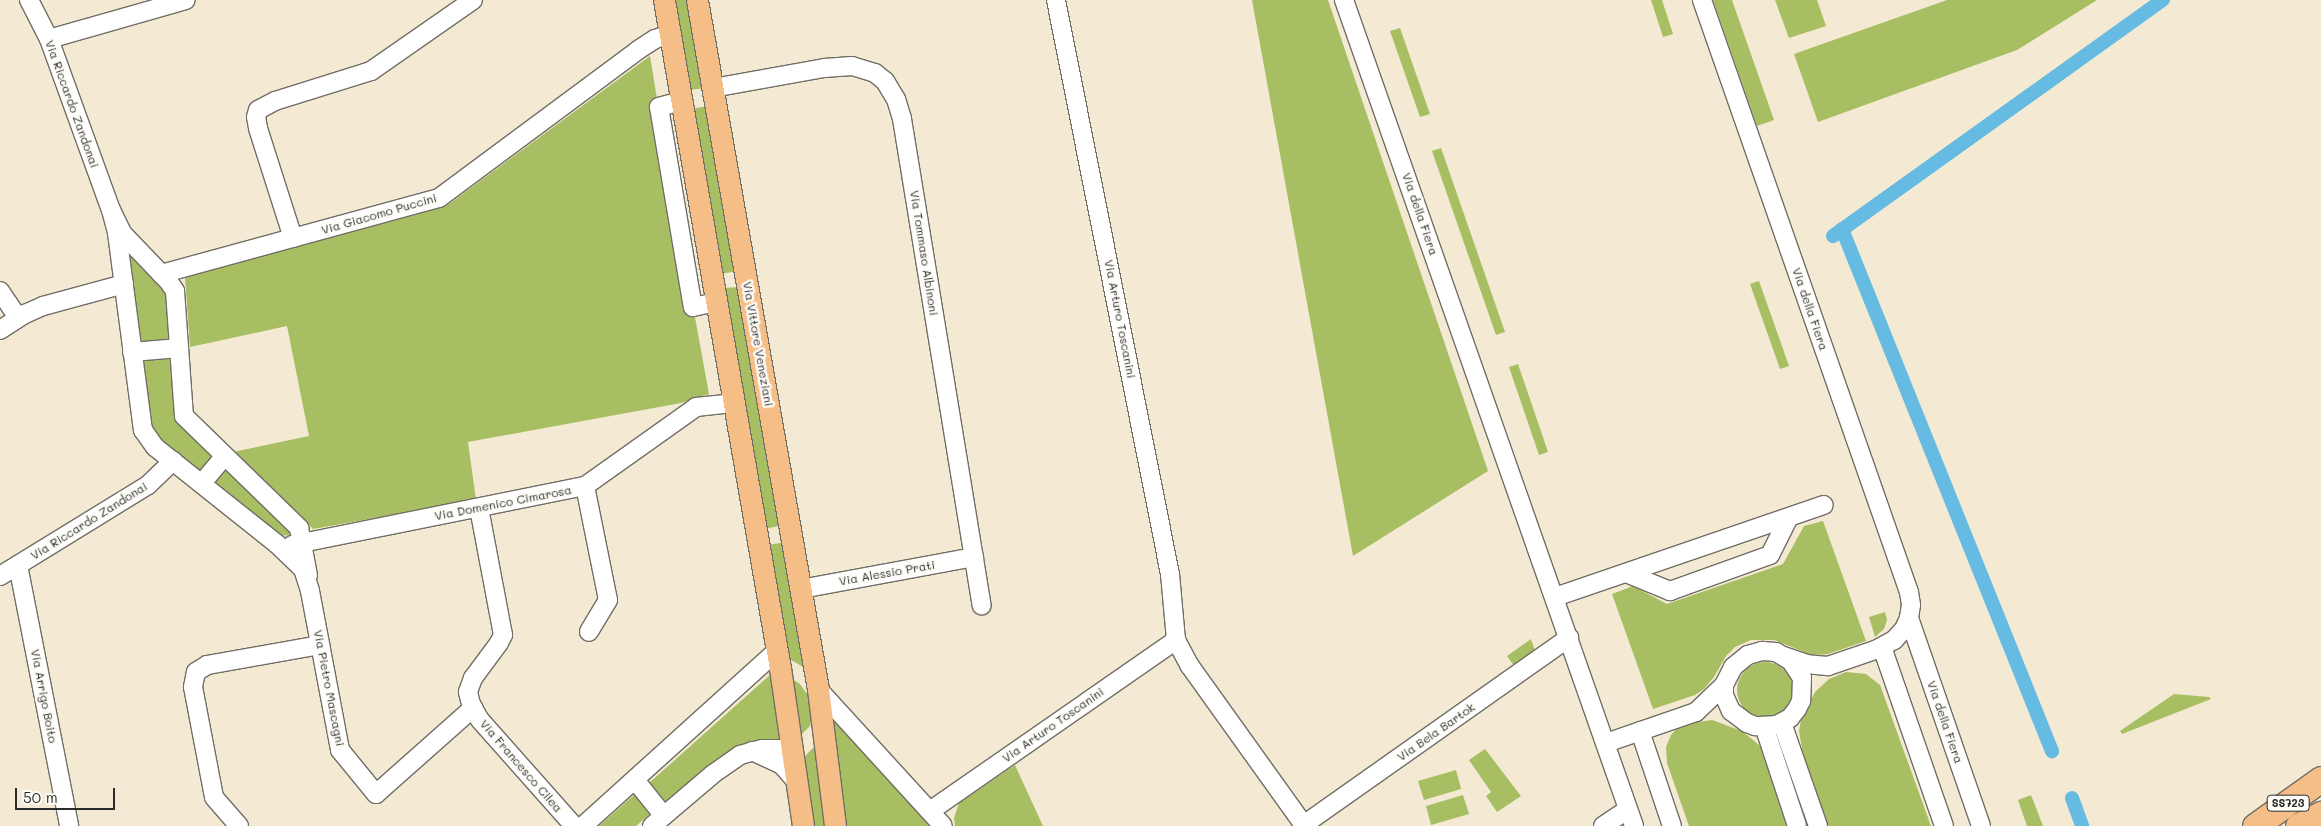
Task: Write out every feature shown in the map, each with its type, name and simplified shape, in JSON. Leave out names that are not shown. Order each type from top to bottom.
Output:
[{"type":"highway","name":"SS723","points":[[2255,826],[2321,779]]},
{"type":"highway","name":"SS723","points":[[2298,826],[2321,814]]},
{"type":"main road","points":[[664,0],[778,660],[803,826]]},
{"type":"main road","name":"Via Vittore Veneziani","points":[[697,0],[818,688],[835,826]]},
{"type":"main road","points":[[681,102],[713,92]]},
{"type":"main road","points":[[712,280],[746,277]]},
{"type":"main road","points":[[757,538],[791,534]]},
{"type":"main road","points":[[778,660],[803,674],[818,688]]},
{"type":"main road","points":[[792,746],[809,739],[823,726]]},
{"type":"street","name":"Via Riccardo Zandonai","points":[[29,0],[49,39],[111,210],[126,239],[176,291],[184,416],[225,456]]},
{"type":"street","points":[[49,39],[185,0]]},
{"type":"street","points":[[293,238],[258,128],[256,117],[258,110],[275,101],[371,71],[473,0]]},
{"type":"street","name":"Via Arturo Toscanini","points":[[1056,0],[1170,574],[1176,640],[1190,666],[1303,825]]},
{"type":"street","name":"Via della Fiera","points":[[1344,0],[1634,826]]},
{"type":"street","name":"Via della Fiera","points":[[1702,0],[1909,592],[1911,605],[1909,618],[1981,826]]},
{"type":"street","name":"Via Giacomo Puccini","points":[[161,274],[440,198],[638,50],[654,39],[670,34]]},
{"type":"street","name":"Via Tommaso Albinoni","points":[[713,92],[840,66],[865,68],[885,80],[890,88],[902,119],[982,605]]},
{"type":"street","points":[[681,102],[659,107],[693,307],[716,302]]},
{"type":"street","name":"Via Riccardo Zandonai","points":[[111,210],[124,284],[143,430],[156,447],[202,484]]},
{"type":"street","points":[[0,330],[18,318],[43,306],[124,284]]},
{"type":"street","points":[[0,291],[18,318]]},
{"type":"street","points":[[132,352],[180,348]]},
{"type":"street","name":"Via Domenico Cimarosa","points":[[281,547],[585,486],[696,407],[733,403]]},
{"type":"street","points":[[202,484],[225,456]]},
{"type":"street","name":"Via Pietro Mascagni","points":[[225,456],[293,522],[302,534],[310,591],[340,750],[376,794],[473,708]]},
{"type":"street","name":"Via Riccardo Zandonai","points":[[0,576],[148,485],[173,461]]},
{"type":"street","name":"Via Pietro Mascagni","points":[[202,484],[281,547],[303,570],[310,591]]},
{"type":"street","points":[[585,486],[608,600],[589,632]]},
{"type":"street","points":[[1555,598],[1824,505]]},
{"type":"street","name":"Via Francesco Cilea","points":[[480,508],[504,634],[470,684],[468,692],[473,708],[480,720],[574,826]]},
{"type":"street","points":[[1626,573],[1670,590],[1679,587],[1770,555],[1789,517]]},
{"type":"street","name":"Via Alessio Prati","points":[[801,589],[974,557]]},
{"type":"street","name":"Via Arrigo Boito","points":[[18,565],[69,826]]},
{"type":"street","points":[[1606,743],[1696,712],[1724,685],[1733,667],[1739,660],[1754,652],[1770,651],[1807,664],[1828,666],[1882,647],[1894,640],[1909,618]]},
{"type":"street","name":"Via Bela Bartok","points":[[1303,825],[1569,638]]},
{"type":"street","name":"Via Arturo Toscanini","points":[[930,811],[1176,640]]},
{"type":"street","points":[[239,826],[214,797],[193,687],[196,672],[207,665],[320,644]]},
{"type":"street","points":[[1882,647],[1944,826]]},
{"type":"street","points":[[1784,656],[1791,661],[1802,678],[1801,701]]},
{"type":"street","points":[[583,826],[755,671],[778,660]]},
{"type":"street","points":[[1696,712],[1738,718],[1747,723],[1764,726],[1782,722],[1790,718],[1828,666]]},
{"type":"street","points":[[1724,685],[1726,703],[1738,718]]},
{"type":"street","points":[[818,688],[943,826]]},
{"type":"street","points":[[1782,722],[1818,826]]},
{"type":"street","points":[[1764,726],[1797,826]]},
{"type":"street","points":[[1640,731],[1672,826]]},
{"type":"street","points":[[635,780],[658,821],[713,774],[740,755],[752,751],[792,746]]},
{"type":"street","points":[[752,751],[782,765],[797,782]]},
{"type":"street","points":[[1603,826],[1628,809]]},
{"type":"green space","points":[[672,0],[689,0],[706,88],[689,90]]},
{"type":"green space","points":[[1252,0],[1328,0],[1488,471],[1353,556]]},
{"type":"green space","points":[[1651,0],[1662,0],[1673,34],[1663,37]]},
{"type":"green space","points":[[1713,0],[1732,0],[1774,120],[1757,126]]},
{"type":"green space","points":[[1775,0],[1817,0],[1826,26],[1789,38]]},
{"type":"green space","points":[[1947,0],[2097,0],[2017,50],[1818,122],[1794,54]]},
{"type":"green space","points":[[1400,28],[1430,114],[1420,117],[1390,31]]},
{"type":"green space","points":[[650,56],[672,191],[709,394],[681,403],[468,442],[476,500],[313,529],[233,452],[309,436],[287,326],[190,347],[185,277],[449,204]]},
{"type":"green space","points":[[710,106],[739,271],[719,274],[689,109]]},
{"type":"green space","points":[[1441,148],[1505,332],[1496,335],[1432,151]]},
{"type":"green space","points":[[128,252],[171,295],[173,341],[140,344]]},
{"type":"green space","points":[[1759,281],[1789,366],[1780,369],[1750,284]]},
{"type":"green space","points":[[744,287],[785,525],[763,529],[721,288]]},
{"type":"green space","points":[[173,357],[175,419],[214,457],[198,472],[152,433],[143,359]]},
{"type":"green space","points":[[1518,364],[1548,452],[1539,455],[1509,367]]},
{"type":"green space","points":[[224,467],[296,534],[280,536],[211,482]]},
{"type":"green space","points":[[1823,521],[1866,641],[1828,654],[1817,655],[1809,654],[1774,640],[1751,640],[1735,647],[1726,656],[1714,677],[1704,689],[1695,695],[1653,709],[1612,594],[1633,586],[1667,604],[1783,564],[1804,526]]},
{"type":"green space","points":[[787,542],[808,670],[786,657],[767,545]]},
{"type":"green space","points":[[1885,612],[1887,620],[1884,629],[1875,637],[1869,617]]},
{"type":"green space","points":[[1531,639],[1535,651],[1514,666],[1507,656]]},
{"type":"green space","points":[[1765,662],[1776,664],[1785,670],[1791,679],[1793,690],[1791,701],[1785,710],[1776,716],[1765,718],[1754,716],[1745,710],[1739,701],[1737,690],[1739,679],[1745,670],[1754,664]]},
{"type":"green space","points":[[1846,672],[1866,674],[1880,685],[1931,826],[1827,826],[1803,754],[1799,731],[1801,720],[1815,692],[1829,679]]},
{"type":"green space","points":[[771,674],[784,742],[743,744],[721,758],[663,803],[648,784]]},
{"type":"green space","points":[[791,678],[800,684],[809,697],[812,718],[810,726],[800,736]]},
{"type":"green space","points":[[2174,694],[2209,697],[2211,699],[2122,734],[2120,731]]},
{"type":"green space","points":[[1712,720],[1742,731],[1759,745],[1765,753],[1790,826],[1689,826],[1667,763],[1666,747],[1671,735],[1678,727]]},
{"type":"green space","points":[[837,721],[931,826],[840,826],[831,723]]},
{"type":"green space","points":[[819,742],[830,826],[812,826],[804,765],[804,757]]},
{"type":"green space","points":[[1485,749],[1521,796],[1497,812],[1486,796],[1491,792],[1469,760]]},
{"type":"green space","points":[[1015,765],[1043,826],[955,826],[954,818],[959,803]]},
{"type":"green space","points":[[1456,770],[1461,789],[1424,800],[1418,781]]},
{"type":"green space","points":[[635,794],[650,814],[636,826],[599,826]]},
{"type":"green space","points":[[1463,795],[1469,814],[1431,825],[1426,806]]},
{"type":"green space","points":[[2031,795],[2043,826],[2027,826],[2018,800]]},
{"type":"waterway","points":[[1833,236],[2163,0]]},
{"type":"waterway","points":[[1842,229],[2052,751]]},
{"type":"waterway","points":[[2072,798],[2082,826]]}]
